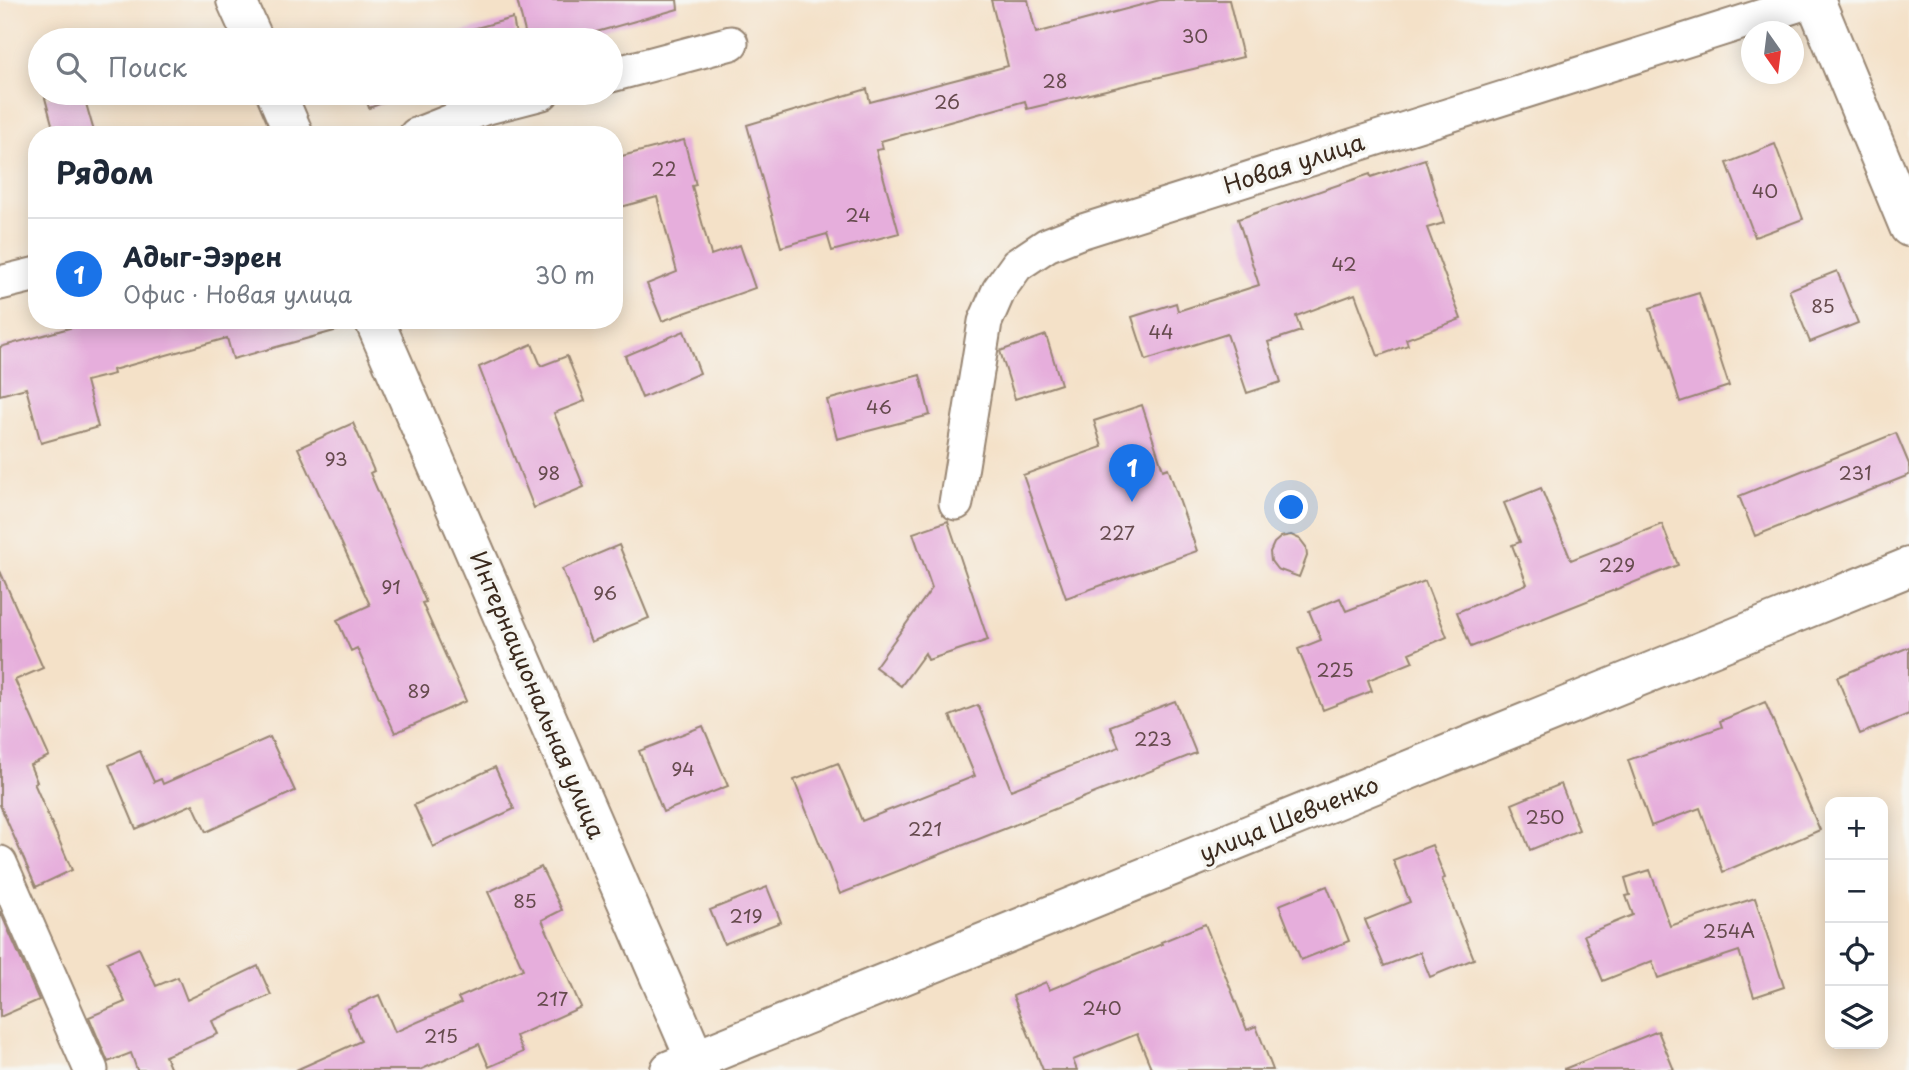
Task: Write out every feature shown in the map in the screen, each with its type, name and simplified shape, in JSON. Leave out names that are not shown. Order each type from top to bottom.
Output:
[{"type":"street","points":[[236,0],[249,28]]},
{"type":"street","points":[[1814,0],[1909,227]]},
{"type":"street","name":"Новая улица","points":[[956,503],[985,322],[999,290],[1017,265],[1047,245],[1080,232],[1814,0]]},
{"type":"street","points":[[623,72],[731,43]]},
{"type":"street","points":[[281,105],[290,126]]},
{"type":"street","points":[[439,126],[496,105]]},
{"type":"street","points":[[0,283],[28,276]]},
{"type":"street","name":"Интернациональная улица","points":[[378,329],[688,1067]]},
{"type":"street","name":"улица Шевченко","points":[[688,1067],[1909,567]]},
{"type":"street","points":[[0,863],[92,1070]]},
{"type":"building","points":[[517,0],[677,0],[678,9],[611,28],[524,28]]},
{"type":"building","points":[[991,0],[1028,0],[1036,33],[1160,0],[1229,0],[1243,57],[1027,109],[1025,101],[881,141],[883,149],[876,150],[899,233],[832,251],[827,234],[781,247],[747,125],[867,89],[870,102],[1008,66]]},
{"type":"building","points":[[513,18],[515,28],[476,28]]},
{"type":"building","points":[[47,105],[86,105],[92,126],[53,126]]},
{"type":"building","points":[[684,140],[696,185],[692,186],[711,255],[740,245],[755,288],[662,321],[647,284],[677,272],[657,197],[623,206],[623,156]]},
{"type":"building","points":[[1775,144],[1803,219],[1755,237],[1727,163]]},
{"type":"building","points":[[1425,159],[1444,223],[1427,228],[1461,319],[1406,339],[1408,345],[1378,356],[1355,294],[1296,316],[1301,331],[1268,342],[1281,382],[1247,393],[1227,334],[1146,360],[1132,317],[1176,303],[1178,311],[1259,285],[1238,219],[1370,174],[1371,177]]},
{"type":"building","points":[[1837,271],[1858,323],[1810,342],[1789,290]]},
{"type":"building","points":[[1699,293],[1729,386],[1680,402],[1650,308]]},
{"type":"building","points":[[66,329],[338,330],[233,359],[227,338],[113,370],[114,374],[86,381],[98,427],[41,443],[26,388],[0,395],[0,347]]},
{"type":"building","points":[[684,331],[700,373],[642,398],[625,356]]},
{"type":"building","points":[[1046,335],[1061,384],[1015,399],[1000,351]]},
{"type":"building","points":[[532,344],[541,366],[567,356],[585,401],[554,413],[584,487],[534,508],[479,367]]},
{"type":"building","points":[[920,375],[930,415],[837,439],[827,400]]},
{"type":"building","points":[[1142,405],[1163,470],[1168,468],[1197,551],[1066,598],[1023,475],[1102,447],[1094,421]]},
{"type":"building","points":[[353,423],[374,471],[370,473],[426,602],[422,603],[466,701],[395,733],[357,648],[351,651],[337,620],[370,605],[298,448]]},
{"type":"building","points":[[1896,433],[1909,464],[1909,475],[1755,536],[1739,496]]},
{"type":"building","points":[[1541,488],[1571,560],[1662,524],[1678,565],[1471,647],[1457,612],[1527,584],[1512,545],[1520,542],[1504,503]]},
{"type":"building","points":[[948,521],[988,640],[928,660],[925,653],[901,686],[875,667],[932,588],[913,533]]},
{"type":"building","points":[[1291,535],[1300,539],[1306,547],[1307,556],[1299,577],[1277,569],[1271,561],[1270,552],[1274,543],[1281,537]]},
{"type":"building","points":[[619,545],[649,618],[591,642],[562,569]]},
{"type":"building","points":[[0,571],[43,668],[15,680],[49,756],[30,765],[37,782],[34,783],[72,870],[36,887],[0,805]]},
{"type":"building","points":[[1425,581],[1447,637],[1409,653],[1413,662],[1368,680],[1372,691],[1323,710],[1298,649],[1321,640],[1309,611],[1340,598],[1346,611]]},
{"type":"building","points":[[1909,647],[1909,714],[1860,734],[1837,677]]},
{"type":"building","points":[[1175,701],[1196,753],[840,894],[794,780],[838,763],[862,821],[975,776],[950,716],[978,705],[1011,790],[1119,747],[1110,726]]},
{"type":"building","points":[[1765,702],[1820,830],[1723,872],[1700,808],[1651,826],[1628,760],[1722,727],[1720,721]]},
{"type":"building","points":[[703,726],[728,786],[663,812],[639,751]]},
{"type":"building","points":[[270,737],[295,791],[206,832],[193,804],[136,829],[109,765],[140,751],[154,782],[161,779],[163,784]]},
{"type":"building","points":[[495,767],[514,809],[433,847],[414,805]]},
{"type":"building","points":[[1561,784],[1579,830],[1530,850],[1512,804]]},
{"type":"building","points":[[1432,845],[1445,878],[1442,879],[1474,959],[1430,977],[1420,952],[1384,966],[1365,920],[1410,902],[1393,860]]},
{"type":"building","points":[[541,867],[562,910],[542,920],[581,1007],[516,1036],[523,1052],[489,1067],[479,1044],[420,1070],[296,1070],[361,1041],[347,1009],[379,995],[395,1032],[461,1003],[458,998],[523,969],[488,892]]},
{"type":"building","points":[[1650,870],[1670,926],[1755,898],[1784,987],[1754,997],[1739,951],[1658,978],[1652,961],[1603,981],[1584,935],[1633,915],[1626,896],[1630,895],[1625,878]]},
{"type":"building","points":[[1327,886],[1349,941],[1301,960],[1279,905]]},
{"type":"building","points":[[767,887],[781,922],[724,944],[710,910]]},
{"type":"building","points":[[0,911],[39,1000],[0,1017]]},
{"type":"building","points":[[1205,924],[1247,1030],[1256,1026],[1273,1070],[1152,1070],[1137,1034],[1073,1060],[1077,1070],[1043,1070],[1013,996],[1046,982],[1049,990]]},
{"type":"building","points":[[139,948],[156,986],[178,977],[187,1000],[258,966],[271,995],[212,1021],[218,1034],[165,1056],[171,1070],[137,1070],[131,1053],[108,1062],[89,1017],[125,1002],[107,962]]},
{"type":"building","points":[[1658,1031],[1674,1070],[1564,1070],[1564,1069]]},
{"type":"place","name":"Адыг-Ээрен","points":[[1132,502]]}]
